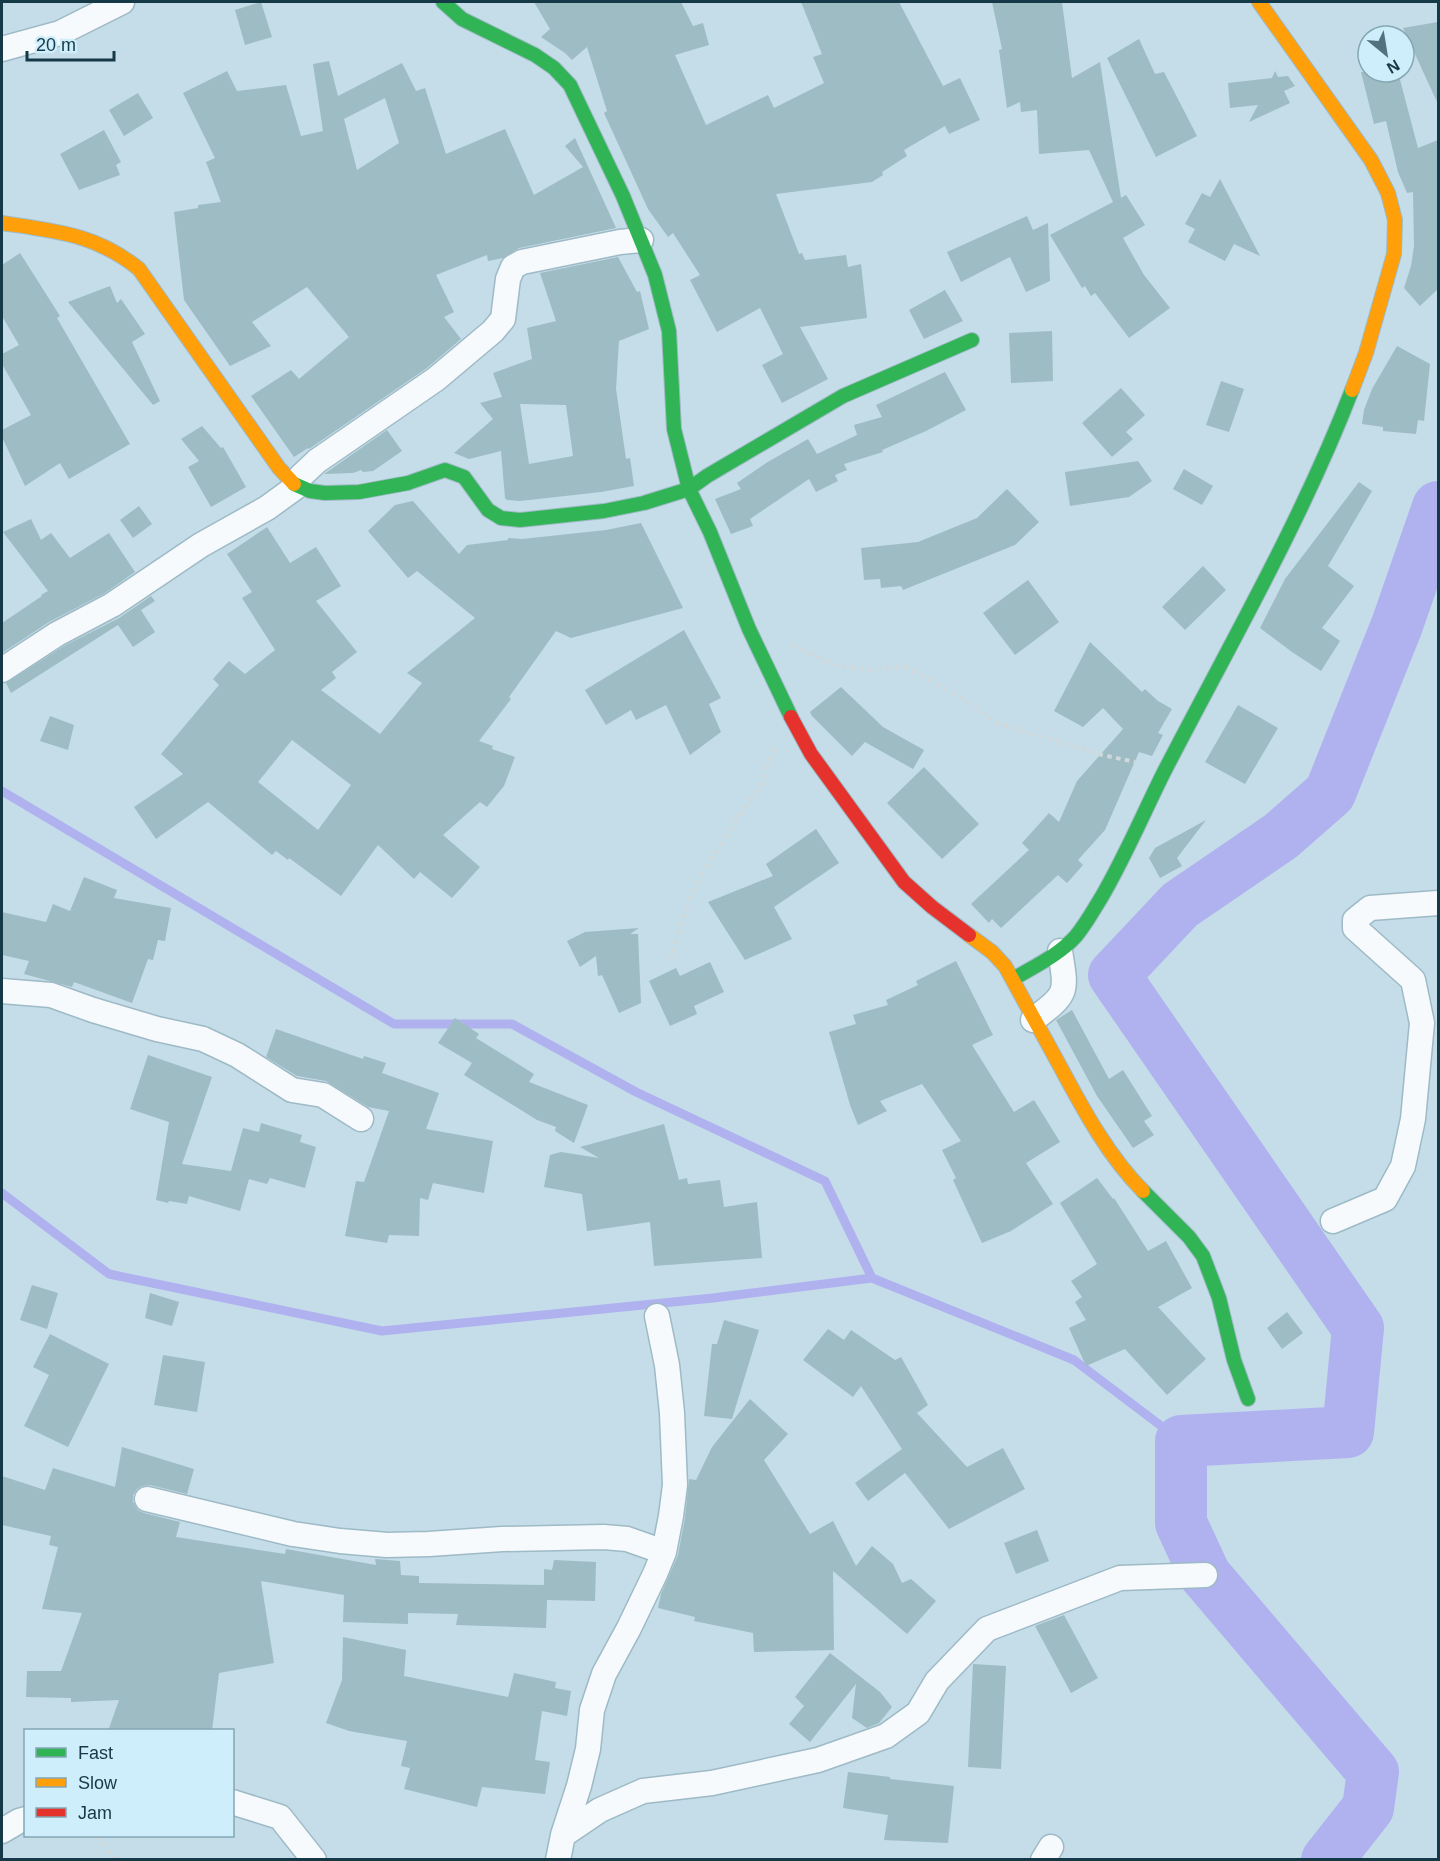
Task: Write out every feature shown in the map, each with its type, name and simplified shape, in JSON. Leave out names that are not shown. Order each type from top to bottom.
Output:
[{"type":"street","points":[[2,49],[60,33],[122,2]]},
{"type":"street","points":[[443,2],[462,19],[535,55],[554,68],[570,85],[623,196],[655,275],[669,331],[674,429],[689,489],[710,532],[749,628],[811,754],[904,882],[932,907],[992,952],[1005,966],[1081,1106],[1103,1140],[1135,1183],[1189,1237],[1203,1256],[1219,1298],[1234,1360],[1248,1399]]},
{"type":"street","points":[[1013,979],[1060,951],[1086,923],[1108,886],[1282,545],[1337,428],[1366,353],[1394,254],[1395,220],[1388,193],[1371,160],[1259,2]]},
{"type":"street","points":[[2,223],[81,237],[112,248],[129,260],[139,269],[195,346],[241,415],[296,487],[315,492],[355,492],[393,488],[446,470],[464,477],[488,510],[501,518],[520,519],[604,511],[644,503],[689,489],[707,476],[843,396],[972,340]]},
{"type":"street","points":[[2,670],[57,634],[112,605],[201,546],[267,508],[296,487],[301,476],[317,461],[436,379],[493,331],[502,320],[508,279],[513,267],[522,262],[620,242],[641,240]]},
{"type":"street","points":[[1333,1221],[1385,1199],[1404,1166],[1413,1119],[1422,1023],[1413,980],[1355,928],[1355,920],[1370,908],[1438,903]]},
{"type":"street","points":[[1033,1020],[1063,994],[1065,981],[1060,951]]},
{"type":"street","points":[[2,991],[51,995],[157,1029],[203,1039],[237,1055],[292,1090],[323,1095],[361,1119]]},
{"type":"street","points":[[558,1860],[588,1749],[592,1710],[604,1674],[647,1594],[664,1552],[671,1516],[675,1485],[674,1445],[667,1365],[657,1316]]},
{"type":"street","points":[[147,1499],[293,1534],[340,1541],[387,1545],[604,1537],[627,1539],[664,1552]]},
{"type":"street","points":[[563,1835],[600,1810],[643,1791],[712,1783],[818,1760],[886,1736],[918,1713],[937,1681],[987,1629],[1120,1578],[1205,1575]]},
{"type":"street","points":[[234,1803],[280,1817],[314,1860]]},
{"type":"street","points":[[2,1831],[24,1820]]},
{"type":"path","points":[[749,628],[774,636],[837,666],[872,670],[904,666],[951,691],[993,722],[1098,754],[1144,764],[1163,775]]},
{"type":"path","points":[[671,961],[691,895],[713,855],[760,786],[775,745]]},
{"type":"path","points":[[97,1837],[117,1860]]},
{"type":"building","points":[[261,2],[272,37],[245,45],[235,10]]},
{"type":"building","points":[[534,2],[681,2],[693,26],[703,23],[709,45],[675,55],[706,125],[768,95],[774,108],[824,83],[813,57],[822,54],[801,2],[899,2],[943,86],[960,78],[980,120],[949,134],[945,126],[904,150],[907,156],[882,172],[883,175],[872,182],[776,194],[799,254],[802,253],[805,260],[846,255],[848,267],[861,264],[867,318],[800,327],[828,379],[782,403],[762,365],[783,354],[760,308],[717,332],[690,280],[700,275],[673,233],[668,237],[648,209],[604,113],[607,111],[587,47],[572,60],[541,37],[550,29]]},
{"type":"building","points":[[992,2],[1062,2],[1072,78],[1100,62],[1121,198],[1126,195],[1145,225],[1123,238],[1144,275],[1170,308],[1129,338],[1095,293],[1091,296],[1085,286],[1082,288],[1050,235],[1113,202],[1089,150],[1039,154],[1037,110],[1021,112],[1020,102],[1007,108],[999,50],[1002,49]]},
{"type":"building","points":[[1438,22],[1438,104],[1416,56],[1416,26]]},
{"type":"building","points":[[1139,39],[1155,74],[1164,72],[1197,136],[1156,157],[1107,58]]},
{"type":"building","points":[[329,61],[338,96],[402,63],[416,91],[425,88],[446,154],[505,129],[534,195],[583,167],[565,146],[575,138],[616,228],[519,248],[503,258],[488,261],[487,255],[436,275],[454,312],[444,317],[461,339],[427,368],[294,457],[251,396],[291,370],[299,379],[349,337],[307,287],[252,322],[271,346],[230,366],[184,300],[174,212],[198,208],[198,205],[221,202],[206,162],[215,158],[183,93],[227,71],[237,91],[286,85],[301,136],[323,131],[313,64]],"holes":[[[385,98],[399,143],[357,170],[344,119]]]},
{"type":"building","points":[[1275,71],[1278,77],[1288,76],[1295,86],[1284,91],[1290,103],[1249,122],[1258,105],[1230,108],[1228,83],[1272,78]]},
{"type":"building","points":[[1364,84],[1401,84],[1418,148],[1438,140],[1438,289],[1420,306],[1404,288],[1414,246],[1413,192],[1407,193],[1398,172],[1386,121],[1374,124]]},
{"type":"building","points":[[138,93],[153,118],[124,136],[109,110]]},
{"type":"building","points":[[104,130],[121,162],[116,165],[120,175],[79,190],[60,154]]},
{"type":"building","points":[[1220,179],[1260,256],[1234,244],[1225,261],[1188,242],[1195,229],[1185,224],[1202,193],[1210,197]]},
{"type":"building","points":[[1027,216],[1033,230],[1048,223],[1050,281],[1026,292],[1010,257],[961,282],[947,252]]},
{"type":"building","points":[[20,253],[60,316],[57,318],[130,444],[69,479],[60,463],[25,486],[2,437],[2,430],[31,415],[2,364],[2,354],[19,345],[2,316],[2,265]]},
{"type":"building","points":[[618,257],[637,292],[640,291],[649,329],[619,341],[616,389],[626,459],[630,458],[634,486],[520,501],[507,500],[501,451],[469,459],[454,453],[493,419],[480,403],[502,397],[493,373],[532,359],[527,328],[556,321],[540,273]],"holes":[[[520,404],[566,405],[573,456],[529,464]]]},
{"type":"building","points":[[110,286],[117,303],[121,299],[145,334],[132,342],[160,401],[153,405],[68,302]]},
{"type":"building","points":[[945,290],[963,321],[924,339],[909,310]]},
{"type":"building","points":[[1052,331],[1053,381],[1011,383],[1009,333]]},
{"type":"building","points":[[1397,346],[1430,364],[1424,421],[1418,420],[1416,434],[1383,431],[1383,427],[1362,424],[1364,410],[1372,389]]},
{"type":"building","points":[[945,372],[966,410],[882,450],[883,452],[844,464],[847,470],[835,475],[838,481],[816,492],[809,479],[750,519],[753,526],[731,534],[715,499],[741,489],[737,483],[808,439],[817,454],[857,435],[854,425],[882,417],[876,405]]},
{"type":"building","points":[[1221,381],[1244,389],[1229,432],[1206,425]]},
{"type":"building","points":[[1121,388],[1145,415],[1126,432],[1133,439],[1112,457],[1082,423]]},
{"type":"building","points":[[202,426],[221,448],[223,447],[246,487],[211,507],[188,467],[199,461],[181,439]]},
{"type":"building","points":[[387,430],[402,451],[373,471],[324,474]]},
{"type":"building","points":[[1138,461],[1152,481],[1129,497],[1070,506],[1065,472]]},
{"type":"building","points":[[1184,469],[1213,486],[1202,505],[1173,489]]},
{"type":"building","points":[[1359,482],[1372,491],[1328,566],[1354,586],[1322,628],[1340,641],[1321,671],[1260,628],[1285,579]]},
{"type":"building","points":[[1007,489],[1039,522],[1015,545],[903,590],[901,586],[881,588],[880,579],[864,580],[861,548],[918,542],[977,518]]},
{"type":"building","points":[[413,501],[459,554],[467,545],[508,540],[508,538],[522,539],[606,530],[641,523],[683,608],[571,638],[556,631],[509,697],[511,699],[479,741],[493,746],[492,749],[515,757],[504,786],[487,807],[480,802],[443,835],[480,867],[452,898],[420,872],[414,879],[378,845],[341,896],[289,858],[288,860],[276,851],[272,855],[208,802],[156,839],[134,807],[183,774],[161,754],[219,685],[213,679],[229,661],[245,674],[275,650],[242,598],[252,592],[227,554],[267,527],[290,563],[316,547],[341,586],[316,601],[357,652],[332,672],[336,678],[321,690],[380,734],[422,683],[407,673],[475,618],[417,571],[408,578],[368,531],[395,505]],"holes":[[[292,740],[351,785],[318,830],[258,782]]]},
{"type":"building","points":[[139,506],[152,524],[133,538],[120,520]]},
{"type":"building","points":[[31,519],[41,540],[51,533],[70,558],[109,533],[135,572],[105,593],[49,622],[2,653],[2,623],[48,591],[3,532]]},
{"type":"building","points":[[1203,566],[1226,590],[1185,630],[1162,607]]},
{"type":"building","points":[[1028,580],[1059,622],[1015,655],[983,613]]},
{"type":"building","points":[[151,596],[155,601],[141,610],[155,632],[133,647],[118,625],[11,693],[6,683],[64,646],[119,618]]},
{"type":"building","points":[[684,630],[721,698],[709,704],[721,732],[690,755],[666,705],[636,720],[631,710],[606,725],[585,690]]},
{"type":"building","points":[[1090,642],[1142,692],[1145,689],[1158,701],[1172,709],[1158,733],[1163,735],[1152,756],[1139,752],[1105,830],[1078,860],[1083,865],[1067,883],[1058,875],[1001,928],[992,919],[989,923],[971,904],[1029,850],[1022,843],[1049,813],[1059,822],[1077,781],[1123,729],[1103,708],[1083,727],[1054,711]]},
{"type":"building","points":[[841,687],[883,727],[924,750],[913,769],[865,742],[852,756],[812,716],[810,712]]},
{"type":"building","points":[[1238,705],[1278,728],[1245,784],[1205,762]]},
{"type":"building","points":[[50,716],[74,725],[68,750],[40,741]]},
{"type":"building","points":[[924,767],[979,824],[942,859],[887,803]]},
{"type":"building","points":[[1206,820],[1177,858],[1182,866],[1160,878],[1149,858],[1155,848]]},
{"type":"building","points":[[816,829],[839,863],[774,907],[792,939],[745,960],[708,902],[773,876],[766,864]]},
{"type":"building","points":[[84,877],[117,890],[114,898],[171,908],[165,941],[158,940],[153,960],[148,959],[132,1003],[74,982],[72,987],[24,974],[29,961],[2,955],[2,912],[46,922],[53,904],[70,911]]},
{"type":"building","points":[[639,928],[630,934],[638,934],[641,1003],[619,1013],[602,975],[598,976],[596,956],[580,967],[567,941],[585,932]]},
{"type":"building","points":[[956,961],[993,1035],[972,1045],[1014,1112],[1034,1100],[1060,1142],[1026,1163],[1053,1204],[1011,1231],[982,1243],[942,1150],[961,1141],[922,1084],[880,1101],[887,1111],[858,1125],[829,1032],[856,1024],[853,1015],[888,1005],[886,1000],[918,985],[916,981]]},
{"type":"building","points":[[710,962],[724,992],[694,1006],[697,1014],[670,1026],[649,981],[676,968],[680,976]]},
{"type":"building","points":[[1072,1010],[1109,1079],[1123,1070],[1152,1116],[1144,1121],[1154,1135],[1133,1148],[1097,1096],[1056,1020]]},
{"type":"building","points":[[455,1018],[479,1034],[476,1038],[534,1074],[529,1082],[588,1105],[574,1143],[555,1131],[556,1127],[537,1120],[464,1075],[472,1063],[438,1043]]},
{"type":"building","points":[[276,1029],[363,1059],[364,1056],[386,1063],[382,1073],[439,1093],[426,1129],[493,1141],[484,1193],[433,1183],[428,1200],[420,1198],[419,1236],[389,1235],[387,1243],[345,1236],[356,1181],[364,1182],[389,1111],[368,1107],[326,1081],[297,1076],[266,1057]]},
{"type":"building","points":[[148,1055],[212,1077],[182,1164],[231,1171],[243,1128],[259,1132],[261,1123],[302,1135],[300,1142],[316,1147],[305,1188],[270,1178],[267,1184],[249,1179],[240,1211],[189,1196],[187,1204],[156,1200],[169,1122],[130,1109]]},
{"type":"building","points":[[664,1124],[679,1180],[687,1178],[688,1184],[720,1180],[724,1207],[757,1202],[762,1258],[654,1266],[650,1222],[587,1231],[582,1194],[544,1187],[550,1155],[561,1152],[599,1158],[580,1147]]},
{"type":"building","points":[[1097,1178],[1114,1198],[1148,1251],[1166,1241],[1192,1288],[1158,1307],[1206,1359],[1167,1395],[1125,1349],[1086,1366],[1069,1328],[1086,1320],[1075,1302],[1082,1297],[1071,1281],[1097,1264],[1060,1203]]},
{"type":"building","points":[[32,1285],[58,1293],[47,1329],[20,1320]]},
{"type":"building","points":[[150,1293],[179,1302],[172,1326],[145,1318]]},
{"type":"building","points":[[1287,1312],[1303,1333],[1282,1349],[1267,1328]]},
{"type":"building","points":[[724,1320],[759,1330],[732,1419],[704,1416],[712,1344],[717,1344]]},
{"type":"building","points":[[828,1329],[844,1340],[851,1330],[895,1360],[901,1357],[928,1405],[917,1413],[967,1467],[1003,1448],[1025,1489],[949,1529],[905,1473],[868,1501],[855,1483],[902,1449],[861,1386],[853,1397],[803,1360]]},
{"type":"building","points":[[50,1334],[109,1364],[68,1447],[24,1426],[49,1375],[33,1367]]},
{"type":"building","points":[[163,1355],[205,1362],[197,1412],[154,1405]]},
{"type":"building","points":[[750,1399],[788,1434],[764,1460],[810,1534],[833,1521],[856,1566],[872,1546],[893,1564],[902,1583],[911,1579],[936,1601],[907,1634],[833,1571],[834,1650],[754,1652],[753,1633],[694,1621],[695,1617],[658,1608],[661,1594],[678,1555],[689,1479],[696,1480],[712,1447]]},
{"type":"building","points":[[122,1447],[194,1469],[187,1494],[150,1485],[142,1486],[133,1495],[133,1502],[138,1510],[180,1522],[176,1537],[285,1554],[286,1549],[376,1565],[375,1559],[400,1561],[401,1575],[419,1576],[419,1583],[544,1585],[544,1569],[552,1570],[554,1560],[596,1562],[595,1601],[547,1600],[546,1628],[456,1625],[458,1614],[408,1613],[408,1624],[343,1622],[344,1595],[261,1581],[274,1663],[219,1673],[212,1729],[109,1729],[119,1700],[71,1702],[71,1698],[26,1697],[27,1671],[61,1671],[82,1613],[42,1609],[58,1547],[49,1545],[51,1536],[2,1525],[2,1476],[45,1490],[53,1468],[115,1487]]},
{"type":"building","points":[[1037,1530],[1049,1561],[1016,1574],[1004,1543]]},
{"type":"building","points":[[1064,1615],[1098,1678],[1071,1693],[1035,1626]]},
{"type":"building","points":[[343,1637],[406,1650],[404,1676],[508,1697],[514,1673],[556,1682],[555,1688],[571,1691],[567,1716],[542,1711],[535,1760],[550,1762],[545,1794],[482,1787],[477,1807],[404,1789],[410,1768],[401,1766],[407,1741],[349,1731],[326,1723],[342,1680]]},
{"type":"building","points":[[830,1653],[880,1692],[892,1707],[879,1723],[867,1728],[852,1718],[856,1684],[810,1742],[789,1724],[804,1706],[795,1697]]},
{"type":"building","points":[[973,1664],[1006,1666],[1001,1769],[968,1767]]},
{"type":"building","points":[[848,1772],[954,1786],[948,1843],[884,1840],[888,1815],[843,1808]]},
{"type":"waterway","points":[[1327,1860],[1368,1808],[1373,1772],[1205,1575],[1181,1523],[1181,1441],[1348,1432],[1358,1328],[1114,975],[1180,905],[1281,836],[1330,793],[1397,625],[1438,507]]},
{"type":"waterway","points":[[2,791],[394,1024],[512,1024],[636,1092],[825,1181],[872,1278]]},
{"type":"waterway","points":[[2,1193],[109,1274],[382,1331],[713,1298],[872,1278],[1074,1360],[1181,1441]]},
{"type":"traffic: fast","points":[[443,2],[462,19],[535,55],[554,68],[570,85],[623,196],[655,275],[669,331],[674,429],[689,489],[710,532],[749,629],[791,717]]},
{"type":"traffic: fast","points":[[294,484],[310,491],[325,493],[359,492],[408,483],[445,470],[464,477],[488,510],[501,518],[520,520],[604,511],[644,503],[689,489],[707,476],[843,396],[972,340]]},
{"type":"traffic: fast","points":[[1013,979],[1046,960],[1069,943],[1083,927],[1101,898],[1287,536],[1352,390]]},
{"type":"traffic: fast","points":[[1143,1191],[1189,1237],[1203,1256],[1219,1298],[1234,1360],[1248,1399]]},
{"type":"traffic: slow","points":[[1259,2],[1371,160],[1388,193],[1395,220],[1394,254],[1366,353],[1352,390]]},
{"type":"traffic: slow","points":[[2,223],[57,232],[91,241],[123,257],[139,269],[279,468],[294,484]]},
{"type":"traffic: slow","points":[[969,935],[992,952],[1005,966],[1098,1133],[1143,1191]]},
{"type":"traffic: jam","points":[[791,717],[811,754],[904,882],[969,935]]}]
